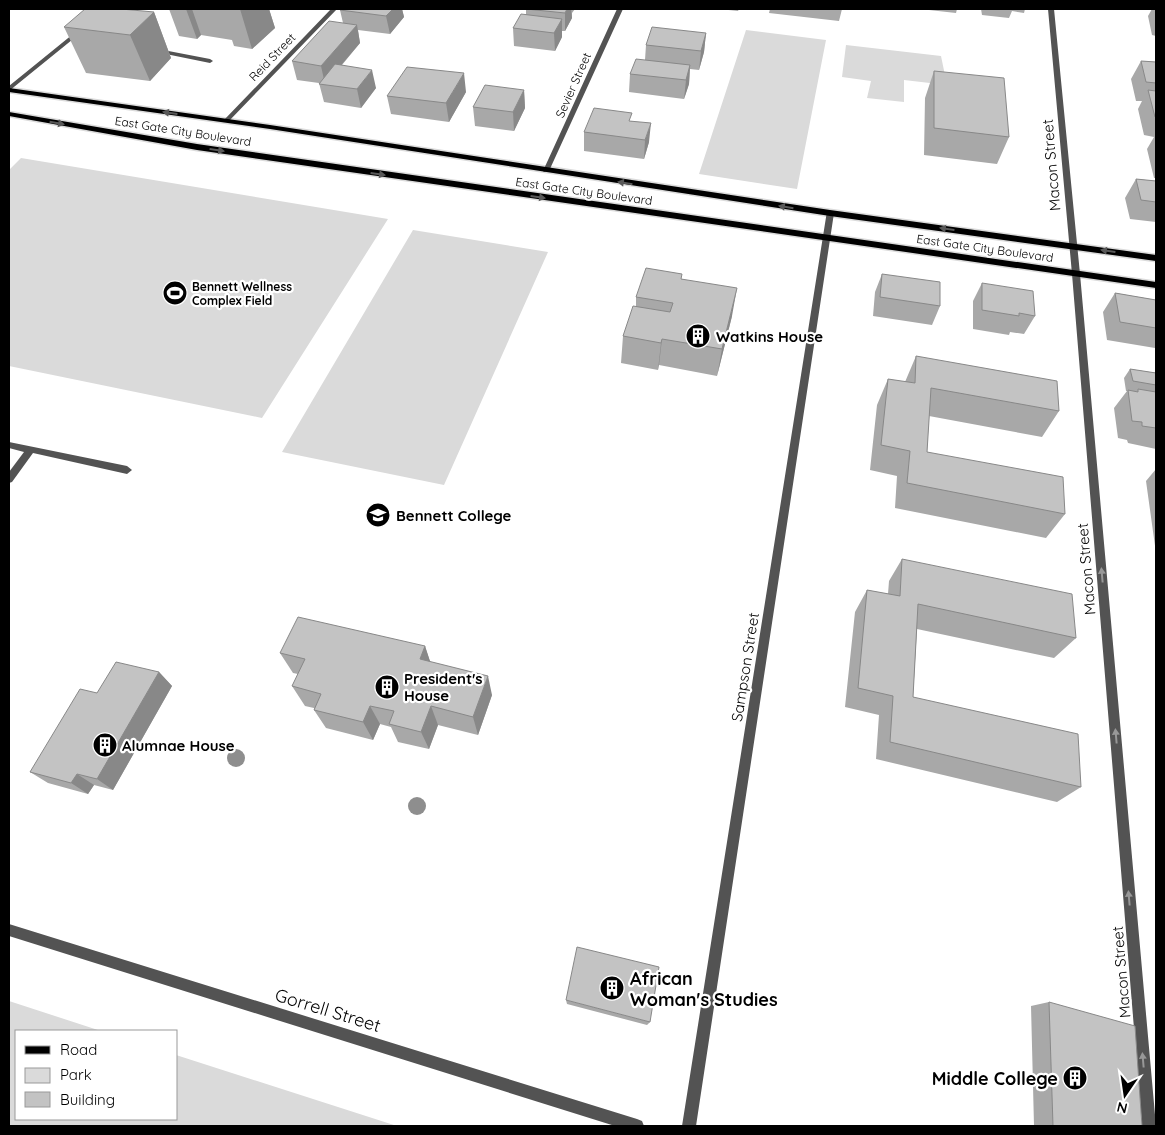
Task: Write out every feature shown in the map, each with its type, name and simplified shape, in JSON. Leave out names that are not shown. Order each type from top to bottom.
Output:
[{"type":"main road","name":"East Gate City Boulevard","points":[[9,89],[830,213],[1156,258]]},
{"type":"main road","name":"East Gate City Boulevard","points":[[9,114],[207,148],[1156,285]]},
{"type":"street","name":"Reid Street","points":[[226,121],[334,9]]},
{"type":"street","name":"Sevier Street","points":[[546,171],[620,9]]},
{"type":"street","name":"Macon Street","points":[[1051,9],[1076,274],[1149,1126]]},
{"type":"street","points":[[9,89],[85,27]]},
{"type":"street","points":[[70,39],[80,40]]},
{"type":"street","points":[[155,50],[210,62]]},
{"type":"street","name":"Sampson Street","points":[[689,1126],[830,213]]},
{"type":"street","points":[[9,444],[127,470]]},
{"type":"street","points":[[9,479],[31,449]]},
{"type":"street","name":"Gorrell Street","points":[[9,930],[637,1126]]},
{"type":"green space","points":[[746,30],[826,40],[797,189],[699,174]]},
{"type":"green space","points":[[846,45],[941,56],[947,85],[904,80],[904,102],[867,98],[871,81],[842,77]]},
{"type":"green space","name":"Bennett Wellness Complex Field","points":[[21,158],[388,219],[262,418],[9,366],[9,170]]},
{"type":"green space","points":[[413,230],[548,252],[444,485],[282,452]]},
{"type":"green space","points":[[9,1001],[98,1030],[15,1030],[15,1120],[178,1120],[178,1056],[397,1126],[9,1126]]},
{"type":"building","points":[[85,9],[121,9],[154,12],[130,35],[64,27]]},
{"type":"building","points":[[341,9],[393,9],[386,16]]},
{"type":"building","points":[[526,9],[567,9],[565,13]]},
{"type":"building","points":[[521,14],[562,19],[554,33],[513,28]]},
{"type":"building","points":[[329,21],[357,25],[321,66],[292,61]]},
{"type":"building","points":[[652,27],[706,33],[701,51],[646,45]]},
{"type":"building","points":[[636,59],[690,65],[686,80],[630,74]]},
{"type":"building","points":[[1141,61],[1156,62],[1156,83],[1146,82]]},
{"type":"building","points":[[335,64],[372,70],[357,89],[319,84]]},
{"type":"building","points":[[407,67],[464,73],[446,103],[387,96]]},
{"type":"building","points":[[934,71],[1004,78],[1009,137],[934,128]]},
{"type":"building","points":[[485,85],[524,90],[513,112],[473,107]]},
{"type":"building","points":[[1148,90],[1156,91],[1156,117],[1155,117]]},
{"type":"building","points":[[594,108],[632,113],[629,121],[651,123],[645,140],[584,132]]},
{"type":"building","points":[[1136,179],[1156,181],[1156,202],[1141,200]]},
{"type":"building","points":[[646,268],[682,274],[681,279],[737,288],[722,349],[662,339],[661,343],[623,336],[633,306],[670,312],[673,303],[636,297]]},
{"type":"building","points":[[882,274],[940,282],[940,306],[880,297]]},
{"type":"building","points":[[982,283],[1033,291],[1035,316],[1019,313],[1019,316],[982,310]]},
{"type":"building","points":[[1115,293],[1156,300],[1156,328],[1120,322]]},
{"type":"building","points":[[916,356],[1057,381],[1059,411],[931,388],[927,452],[1063,477],[1065,514],[907,483],[910,451],[881,445],[888,379],[915,383]]},
{"type":"building","points":[[1130,369],[1156,373],[1156,385],[1133,381]]},
{"type":"building","points":[[1138,389],[1156,392],[1156,428],[1142,426],[1142,422],[1132,421],[1128,390],[1138,392]]},
{"type":"building","points":[[902,559],[1072,594],[1076,638],[918,604],[913,697],[1078,734],[1081,787],[890,742],[893,696],[858,688],[867,590],[900,596]]},
{"type":"building","name":"President's House","points":[[298,617],[425,646],[420,659],[488,676],[473,717],[431,706],[421,732],[389,724],[394,711],[370,706],[363,722],[314,710],[321,694],[292,686],[305,659],[280,653]]},
{"type":"building","points":[[116,662],[159,672],[97,779],[77,774],[71,783],[30,772],[80,689],[97,693]]},
{"type":"building","name":"African Woman's Studies","points":[[577,947],[659,967],[650,1022],[566,1000]]},
{"type":"building","name":"Middle College","points":[[1049,1002],[1135,1026],[1142,1126],[1053,1126]]},
{"type":"place","name":"Bennett Wellness Complex Field","points":[[175,293]]},
{"type":"place","name":"Watkins House","points":[[698,336]]},
{"type":"place","name":"Bennett College","points":[[378,515]]},
{"type":"place","name":"President's House","points":[[387,687]]},
{"type":"place","name":"Alumnae House","points":[[105,745]]},
{"type":"place","name":"African Woman's Studies","points":[[612,988]]},
{"type":"place","name":"Middle College","points":[[1075,1078]]}]
